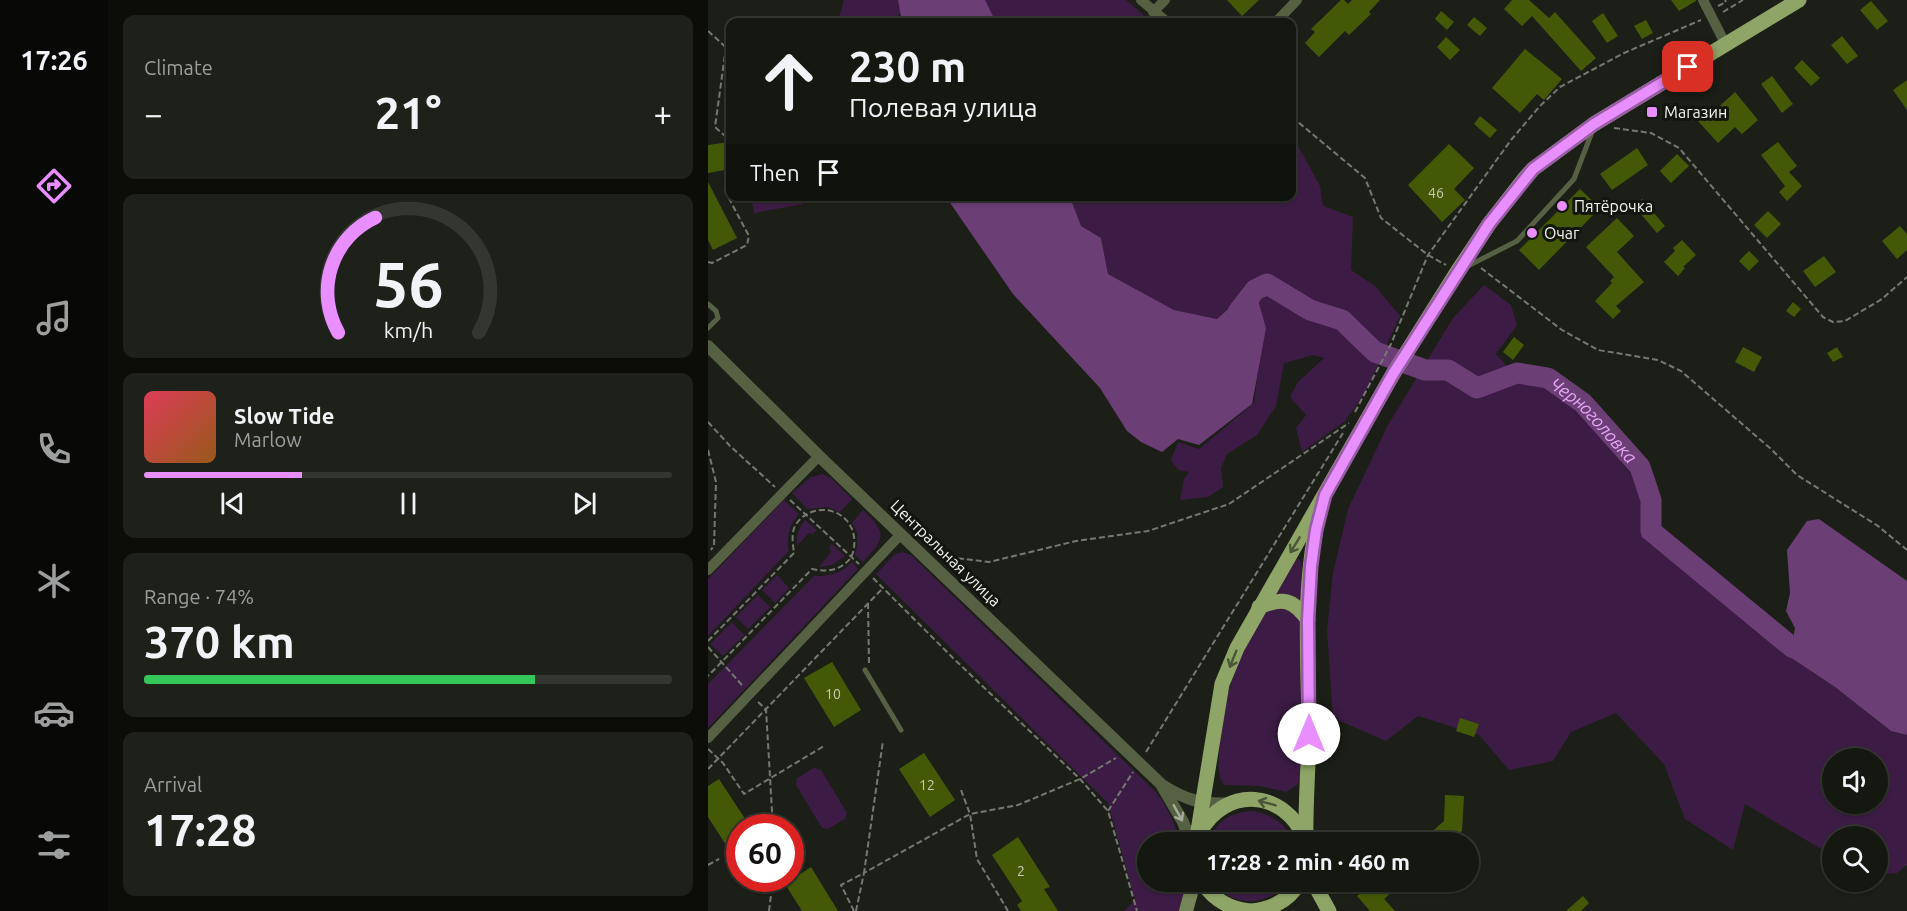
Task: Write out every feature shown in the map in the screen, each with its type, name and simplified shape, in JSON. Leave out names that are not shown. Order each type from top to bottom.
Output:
[{"type":"main road","points":[[1198,832],[1222,684],[1237,648],[1393,374],[1489,224],[1533,169],[1594,124],[1798,0]]},
{"type":"main road","points":[[1306,832],[1309,734],[1308,620],[1312,557],[1325,495]]},
{"type":"main road","points":[[1259,607],[1275,601],[1287,601],[1300,608],[1308,620]]},
{"type":"main road","points":[[1200,832],[1209,818],[1219,809],[1232,802],[1247,799],[1263,800],[1278,806],[1290,815],[1302,832]]},
{"type":"main road","points":[[1186,911],[1191,892]]},
{"type":"main road","points":[[1211,892],[1228,906],[1244,911],[1276,906],[1292,892]]},
{"type":"main road","points":[[1319,892],[1329,911]]},
{"type":"street","points":[[1141,0],[1161,18]]},
{"type":"street","points":[[1153,12],[1165,0]]},
{"type":"street","points":[[1280,18],[1297,0]]},
{"type":"street","points":[[1703,0],[1725,45]]},
{"type":"street","name":"Центральная улица","points":[[708,346],[819,456],[1162,785]]},
{"type":"street","points":[[708,570],[819,456]]},
{"type":"street","points":[[708,738],[901,534]]},
{"type":"street","points":[[1162,785],[1203,804],[1232,802]]},
{"type":"street","points":[[1162,785],[1187,832]]},
{"type":"lane","points":[[1457,272],[1517,241],[1574,179],[1594,124]]},
{"type":"lane","points":[[708,304],[716,311],[718,318],[708,328]]},
{"type":"lane","points":[[865,670],[901,730]]},
{"type":"path","points":[[1716,2],[1719,7],[1726,2],[1725,0]]},
{"type":"path","points":[[1722,4],[1726,11]]},
{"type":"path","points":[[708,33],[726,47],[715,127],[726,135]]},
{"type":"path","points":[[1296,120],[1365,178],[1381,218],[1428,255],[1457,272]]},
{"type":"path","points":[[1594,124],[1651,134],[1679,148],[1823,317],[1833,322],[1845,321],[1882,299],[1907,277]]},
{"type":"path","points":[[708,262],[712,263],[747,245],[749,236],[730,201]]},
{"type":"path","points":[[1475,262],[1495,280],[1562,330],[1598,350],[1658,360],[1681,371],[1772,449],[1797,475],[1878,526],[1907,550]]},
{"type":"path","points":[[708,422],[730,446],[852,556],[953,658],[1080,779],[1108,811],[1137,911]]},
{"type":"path","points":[[937,556],[989,562],[1076,541],[1148,531],[1228,504],[1349,423]]},
{"type":"path","points":[[708,450],[716,482],[714,545],[708,554]]},
{"type":"path","points":[[708,641],[794,553],[792,539],[795,527],[806,514],[817,510],[827,510],[841,514],[853,527],[855,543],[852,556],[833,571],[812,569],[708,676]]},
{"type":"path","points":[[708,769],[883,588]]},
{"type":"path","points":[[868,602],[870,678]]},
{"type":"path","points":[[708,647],[749,694],[766,709],[772,814]]},
{"type":"path","points":[[855,911],[864,873],[883,741]]},
{"type":"path","points":[[708,749],[723,763],[744,794],[824,746]]},
{"type":"path","points":[[855,911],[841,885],[970,814],[1018,805],[1080,779],[1128,752]]},
{"type":"path","points":[[961,790],[970,814],[977,859],[1008,911]]},
{"type":"path","points":[[708,865],[719,859]]},
{"type":"path","points":[[769,911],[771,892]]},
{"type":"shaded area","points":[[844,0],[898,0],[901,11],[897,18],[839,18]]},
{"type":"shaded area","points":[[898,0],[985,0],[994,18],[901,18]]},
{"type":"shaded area","points":[[985,0],[1126,0],[1147,18],[994,18]]},
{"type":"shaded area","points":[[1296,142],[1320,186],[1323,206],[1353,217],[1351,270],[1375,286],[1400,316],[1365,393],[1345,421],[1302,452],[1296,428],[1306,415],[1290,397],[1298,382],[1324,358],[1313,355],[1284,363],[1276,406],[1257,435],[1227,454],[1221,468],[1223,487],[1208,497],[1180,500],[1184,479],[1189,472],[1178,470],[1171,460],[1178,442],[1199,449],[1254,403],[1261,347],[1266,328],[1245,285],[1235,303],[1217,319],[1174,310],[1108,274],[1101,238],[1081,226],[1072,201],[1296,201]]},
{"type":"shaded area","points":[[752,201],[803,201],[803,204],[754,213]]},
{"type":"shaded area","points":[[949,201],[1072,201],[1081,226],[1101,238],[1108,274],[1174,310],[1217,319],[1235,303],[1246,285],[1255,290],[1266,328],[1252,404],[1199,445],[1178,439],[1162,452],[1141,442],[1127,431],[1100,388],[1013,294]]},
{"type":"shaded area","points":[[1484,285],[1511,305],[1517,325],[1496,354],[1507,366],[1525,366],[1537,379],[1577,408],[1639,484],[1644,539],[1790,657],[1835,687],[1891,731],[1907,735],[1907,865],[1897,873],[1888,874],[1888,826],[1822,826],[1822,850],[1745,804],[1733,850],[1685,819],[1664,764],[1616,713],[1571,732],[1553,761],[1509,770],[1479,735],[1418,716],[1386,741],[1333,718],[1327,630],[1333,573],[1348,509],[1388,425],[1453,318]]},
{"type":"shaded area","points":[[822,474],[831,478],[852,499],[840,512],[828,507],[807,509],[792,493],[811,477]]},
{"type":"shaded area","points":[[784,500],[799,514],[789,531],[789,551],[708,636],[708,579]]},
{"type":"shaded area","points":[[863,510],[877,525],[881,536],[876,547],[863,562],[855,555],[858,538],[852,523]]},
{"type":"shaded area","points":[[1819,519],[1907,581],[1907,735],[1891,731],[1835,687],[1790,657],[1795,628],[1786,611],[1790,593],[1787,550],[1807,521]]},
{"type":"shaded area","points":[[805,520],[817,530],[813,534],[809,533],[797,546],[798,532]]},
{"type":"shaded area","points":[[832,544],[845,556],[832,565],[819,567],[831,552],[829,547]]},
{"type":"shaded area","points":[[902,552],[911,555],[1156,792],[1171,816],[1177,832],[1137,832],[1137,892],[1184,892],[1183,903],[1179,911],[1124,911],[1135,900],[1108,803],[876,574],[895,554]]},
{"type":"shaded area","points":[[1298,559],[1302,565],[1301,602],[1289,594],[1276,594],[1295,560]]},
{"type":"shaded area","points":[[852,562],[858,569],[708,728],[708,684],[814,576],[835,574]]},
{"type":"shaded area","points":[[777,575],[789,588],[775,603],[762,590]]},
{"type":"shaded area","points":[[758,595],[770,607],[748,629],[736,617]]},
{"type":"shaded area","points":[[1285,608],[1301,620],[1302,776],[1297,785],[1286,792],[1260,786],[1224,785],[1219,770],[1220,745],[1225,708],[1234,674],[1266,610]]},
{"type":"shaded area","points":[[732,622],[744,635],[723,656],[710,644]]},
{"type":"shaded area","points":[[814,768],[821,770],[847,813],[845,819],[828,829],[822,828],[796,785],[797,778]]},
{"type":"shaded area","points":[[1253,811],[1267,815],[1283,825],[1288,832],[1213,832],[1224,820],[1237,814]]},
{"type":"shaded area","points":[[1224,892],[1276,892],[1260,900],[1250,901],[1230,896]]},
{"type":"building","points":[[1227,0],[1259,0],[1242,16]]},
{"type":"building","points":[[1341,0],[1348,4],[1352,0],[1380,0],[1369,12],[1371,14],[1349,35],[1345,31],[1319,57],[1305,43],[1315,32],[1311,29]]},
{"type":"building","points":[[1512,0],[1529,0],[1549,18],[1555,12],[1596,58],[1581,71],[1532,16],[1522,26],[1504,9]]},
{"type":"building","points":[[1671,0],[1696,0],[1696,1],[1679,11]]},
{"type":"building","points":[[1871,1],[1888,21],[1877,30],[1860,10]]},
{"type":"building","points":[[1441,11],[1454,22],[1447,30],[1435,19]]},
{"type":"building","points":[[1603,13],[1618,36],[1607,43],[1592,21]]},
{"type":"building","points":[[1474,17],[1487,28],[1480,36],[1467,25]]},
{"type":"building","points":[[1646,20],[1653,33],[1642,39],[1634,26]]},
{"type":"building","points":[[1842,36],[1858,56],[1847,64],[1831,45]]},
{"type":"building","points":[[1446,37],[1460,50],[1450,60],[1437,47]]},
{"type":"building","points":[[1525,49],[1562,79],[1544,100],[1537,94],[1520,113],[1492,88]]},
{"type":"building","points":[[1802,60],[1820,78],[1811,86],[1794,68]]},
{"type":"building","points":[[1772,76],[1793,104],[1782,113],[1761,84]]},
{"type":"building","points":[[1907,80],[1907,110],[1893,90]]},
{"type":"building","points":[[1735,92],[1758,120],[1742,134],[1735,127],[1718,143],[1698,121],[1710,111],[1712,113]]},
{"type":"building","points":[[1480,116],[1497,130],[1490,138],[1474,124]]},
{"type":"building","points":[[1778,142],[1797,166],[1789,172],[1802,186],[1787,201],[1779,192],[1785,186],[1761,155]]},
{"type":"building","points":[[726,143],[726,170],[708,173],[708,145]]},
{"type":"building","points":[[1449,144],[1474,168],[1454,189],[1465,200],[1442,222],[1408,185]]},
{"type":"building","points":[[1637,148],[1648,165],[1612,190],[1600,174]]},
{"type":"building","points":[[1677,154],[1689,166],[1671,183],[1660,171]]},
{"type":"building","points":[[708,182],[737,238],[713,250],[708,240]]},
{"type":"building","points":[[1580,189],[1600,208],[1539,270],[1519,250]]},
{"type":"building","points":[[1642,199],[1665,226],[1657,233],[1634,206]]},
{"type":"building","points":[[1768,211],[1781,224],[1767,238],[1754,225]]},
{"type":"building","points":[[1617,218],[1634,236],[1617,252],[1644,282],[1616,306],[1621,311],[1613,319],[1595,301],[1612,283],[1610,281],[1614,277],[1586,247]]},
{"type":"building","points":[[1900,226],[1907,234],[1907,250],[1897,259],[1882,241]]},
{"type":"building","points":[[1682,240],[1696,255],[1683,267],[1685,268],[1678,276],[1664,262],[1675,251],[1673,248]]},
{"type":"building","points":[[1749,251],[1759,261],[1749,271],[1739,261]]},
{"type":"building","points":[[1824,256],[1836,272],[1815,287],[1803,271]]},
{"type":"building","points":[[1793,302],[1801,309],[1794,317],[1786,311]]},
{"type":"building","points":[[1514,337],[1524,345],[1513,360],[1503,352]]},
{"type":"building","points":[[1743,347],[1762,357],[1754,372],[1735,362]]},
{"type":"building","points":[[1837,347],[1843,357],[1833,362],[1827,353]]},
{"type":"building","points":[[832,662],[861,710],[834,727],[804,678]]},
{"type":"building","points":[[1460,718],[1479,724],[1474,737],[1456,731]]},
{"type":"building","points":[[924,753],[955,800],[930,817],[899,769]]},
{"type":"building","points":[[719,779],[742,814],[726,814],[726,845],[708,817],[708,786]]},
{"type":"building","points":[[1445,795],[1464,796],[1462,831],[1432,832],[1444,821]]},
{"type":"building","points":[[1018,837],[1050,887],[1044,889],[1058,911],[1021,911],[1017,905],[1022,901],[992,855]]},
{"type":"building","points":[[811,867],[838,911],[802,911],[790,892],[804,892],[804,872]]},
{"type":"building","points":[[1362,892],[1392,892],[1384,899],[1395,911],[1370,911],[1357,896]]},
{"type":"building","points":[[1583,896],[1589,903],[1581,911],[1566,911]]},
{"type":"waterway","name":"Черноголовка","points":[[1238,312],[1255,290],[1267,284],[1310,310],[1342,320],[1375,352],[1425,370],[1448,370],[1477,388],[1517,373],[1548,378],[1583,403],[1640,467],[1651,500],[1651,531],[1793,648],[1822,648]]},
{"type":"place","name":"Магазин","points":[[1652,112]]},
{"type":"place","name":"Пятёрочка","points":[[1562,206]]},
{"type":"place","name":"Очаг","points":[[1532,233]]},
{"type":"route","points":[[1309,734],[1308,620],[1316,530],[1325,495],[1393,374],[1489,224],[1533,169],[1594,124],[1688,67]]}]
